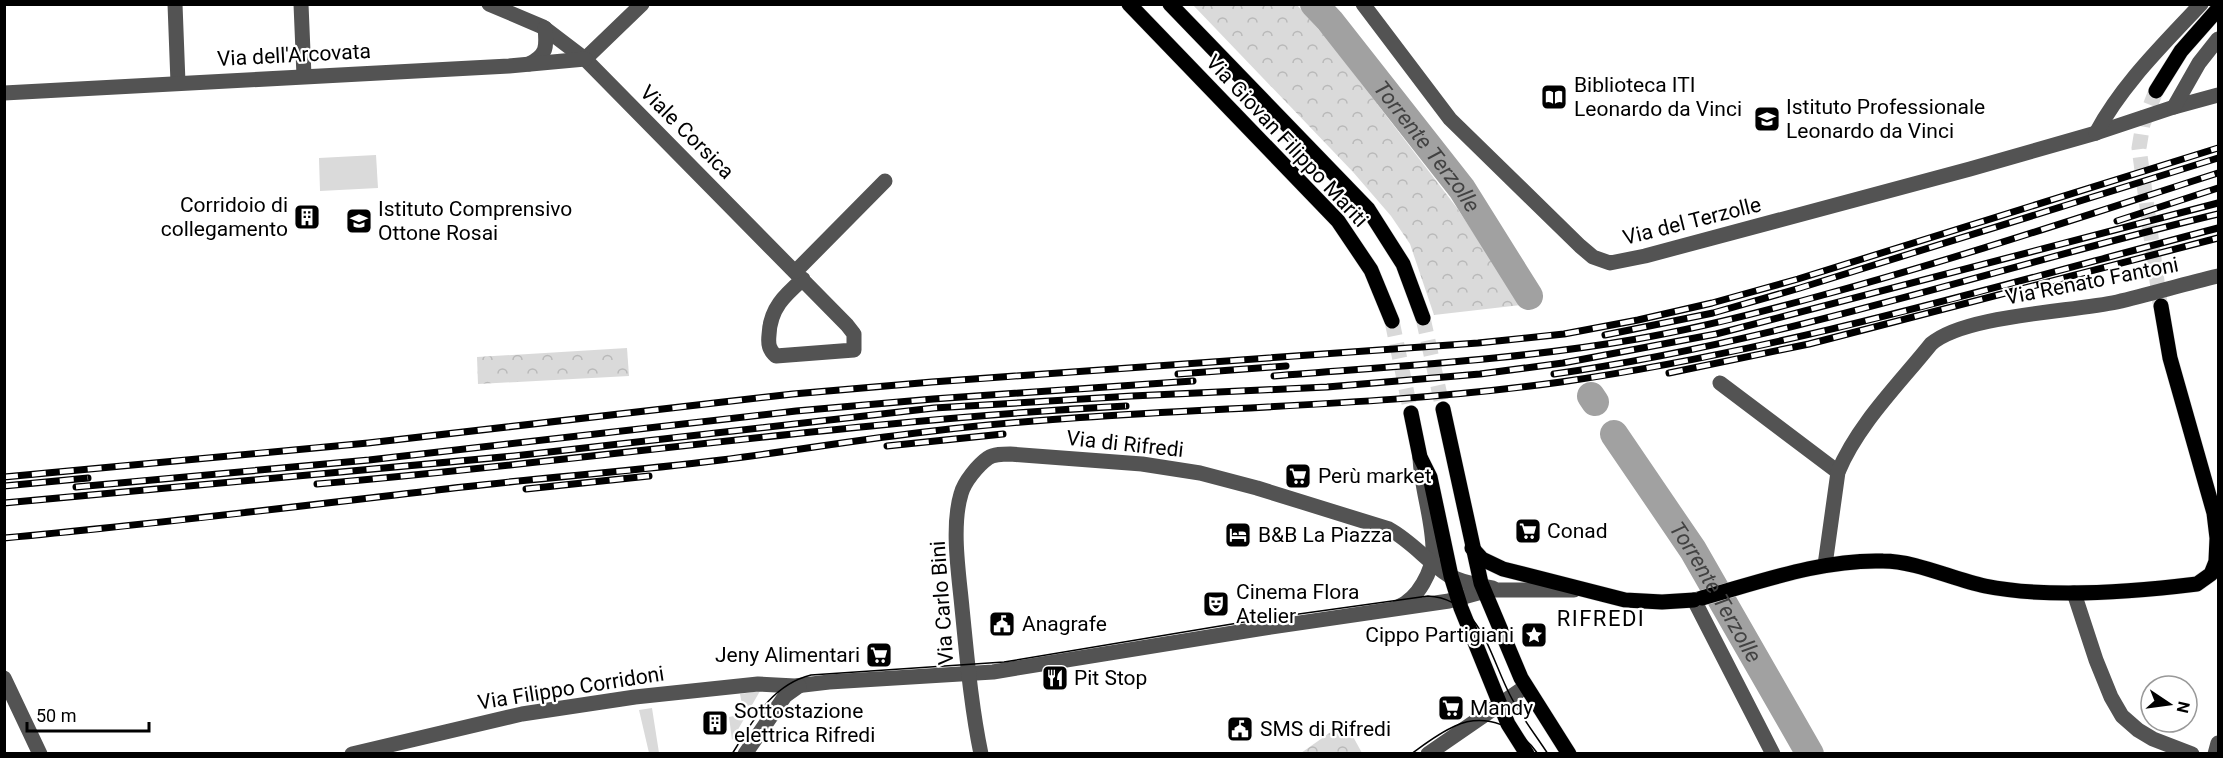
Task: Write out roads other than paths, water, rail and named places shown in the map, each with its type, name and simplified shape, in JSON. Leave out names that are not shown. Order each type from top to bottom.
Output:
[{"type":"main road","name":"Via Giovan Filippo Mariti","points":[[1129,4],[1338,221],[1371,270],[1392,321]]},
{"type":"main road","name":"Via Giovan Filippo Mariti","points":[[1170,4],[1368,209],[1403,264],[1423,318]]},
{"type":"main road","points":[[2156,91],[2181,51],[2218,9]]},
{"type":"main road","points":[[2161,306],[2170,358],[2216,516],[2215,575],[2218,584]]},
{"type":"main road","points":[[1443,409],[1472,548],[1526,687],[1569,753]]},
{"type":"main road","points":[[1411,413],[1420,457],[1430,477],[1433,520],[1458,599],[1499,705],[1527,753]]},
{"type":"main road","points":[[1472,548],[1482,559],[1497,567],[1580,590],[1625,600],[1653,602],[1698,599],[1825,565],[1887,561],[1989,587],[2074,593],[2197,584],[2211,574],[2217,559]]},
{"type":"street","points":[[174,4],[178,83]]},
{"type":"street","points":[[301,4],[304,76]]},
{"type":"street","name":"Viale Corsica","points":[[489,4],[545,28],[585,59],[799,275],[854,334],[854,350],[776,356],[768,345],[773,311],[799,275],[885,181]]},
{"type":"street","points":[[585,59],[642,4]]},
{"type":"street","name":"Via del Terzolle","points":[[1363,4],[1450,119],[1593,257],[1610,263],[1686,246],[2096,133],[2218,95]]},
{"type":"street","points":[[2096,133],[2129,81],[2201,4]]},
{"type":"street","points":[[529,64],[539,59],[543,53],[546,45],[545,28]]},
{"type":"street","points":[[2174,107],[2199,63],[2218,39]]},
{"type":"street","name":"Via dell'Arcovata","points":[[4,93],[585,59]]},
{"type":"street","name":"Via Renato Fantoni","points":[[1838,472],[1842,461],[1872,416],[1931,344],[1942,336],[1974,325],[2117,302],[2218,276]]},
{"type":"street","points":[[1720,383],[1838,472],[1825,565]]},
{"type":"street","name":"Via di Rifredi","points":[[988,458],[1010,454],[1142,464],[1200,473],[1257,488],[1389,529],[1451,576]]},
{"type":"street","name":"Via Carlo Bini","points":[[981,753],[969,674],[957,555],[960,498],[966,484],[988,458]]},
{"type":"street","points":[[1391,609],[1403,605],[1413,597],[1424,581],[1432,561],[1433,520]]},
{"type":"street","points":[[1451,576],[1489,589],[1580,590]]},
{"type":"street","name":"Via Filippo Corridoni","points":[[352,753],[397,748],[522,714],[603,701],[752,685],[799,686],[829,682],[969,674],[1458,599],[1489,589]]},
{"type":"street","points":[[2074,593],[2096,660],[2111,697],[2122,716],[2145,735],[2192,753]]},
{"type":"street","points":[[1698,599],[1773,753]]},
{"type":"street","points":[[4,678],[40,753]]},
{"type":"street","points":[[745,753],[785,696],[799,686]]},
{"type":"street","points":[[1428,753],[1526,687]]},
{"type":"street","points":[[2215,753],[2218,743]]},
{"type":"waterway","name":"Torrente Terzolle","points":[[1314,4],[1330,21],[1462,189],[1529,296]]},
{"type":"waterway","name":"Torrente Terzolle","points":[[1591,396],[1595,402]]},
{"type":"waterway","name":"Torrente Terzolle","points":[[1614,434],[1693,550],[1810,754]]},
{"type":"tunnel","points":[[2156,91],[2143,124],[2139,148],[2160,303]]},
{"type":"tunnel","points":[[1423,318],[1443,409]]},
{"type":"tunnel","points":[[1392,321],[1411,413]]},
{"type":"tram line","points":[[732,754],[764,706],[785,687],[811,675],[1004,662],[1256,620],[1428,596],[1446,600],[1460,607],[1472,619],[1481,632],[1514,702],[1548,754]]},
{"type":"tram line","points":[[1411,754],[1455,726],[1478,721],[1490,722],[1512,730],[1530,744],[1538,754]]},
{"type":"railway","points":[[4,477],[368,443],[793,394],[1478,343],[1564,334],[1712,303],[1798,279],[2218,148]]},
{"type":"railway","points":[[1605,335],[1713,313],[1800,288],[2218,158]]},
{"type":"railway","points":[[1274,376],[1456,362],[1547,352],[1684,330],[1777,308],[1922,267],[2218,173]]},
{"type":"railway","points":[[2117,221],[2218,188]]},
{"type":"railway","points":[[4,503],[514,456],[934,408],[1327,387],[1480,374],[1563,363],[1716,334],[2218,203]]},
{"type":"railway","points":[[1554,374],[1722,343],[1888,302],[2218,214]]},
{"type":"railway","points":[[4,538],[495,483],[689,464],[906,434],[1011,423],[1326,404],[1561,382],[1644,369],[1810,334],[2218,228]]},
{"type":"railway","points":[[1669,373],[1809,344],[2218,238]]},
{"type":"railway","points":[[1178,374],[1286,366]]},
{"type":"railway","points":[[76,487],[369,460],[796,411],[1193,381]]},
{"type":"railway","points":[[317,484],[924,421],[1126,406]]},
{"type":"railway","points":[[887,446],[1003,434]]},
{"type":"railway","points":[[526,489],[649,476]]},
{"type":"railway","points":[[4,486],[88,478]]},
{"type":"place","name":"Biblioteca ITI Leonardo da Vinci","points":[[1554,97]]},
{"type":"place","name":"Istituto Professionale Leonardo da Vinci","points":[[1767,119]]},
{"type":"place","name":"Corridoio di collegamento","points":[[307,217]]},
{"type":"place","name":"Istituto Comprensivo Ottone Rosai","points":[[359,221]]},
{"type":"place","name":"Perù market","points":[[1298,476]]},
{"type":"place","name":"Conad","points":[[1528,531]]},
{"type":"place","name":"B&B La Piazza","points":[[1238,535]]},
{"type":"place","name":"Cinema Flora Atelier","points":[[1216,604]]},
{"type":"place","name":"Anagrafe","points":[[1002,624]]},
{"type":"place","name":"Cippo Partigiani","points":[[1534,635]]},
{"type":"place","name":"Jeny Alimentari","points":[[879,655]]},
{"type":"place","name":"Pit Stop","points":[[1055,678]]},
{"type":"place","name":"Mandy","points":[[1451,708]]},
{"type":"place","name":"Sottostazione elettrica Rifredi","points":[[715,723]]},
{"type":"place","name":"SMS di Rifredi","points":[[1240,729]]},
{"type":"district","name":"RIFREDI","points":[[1601,618]]}]
